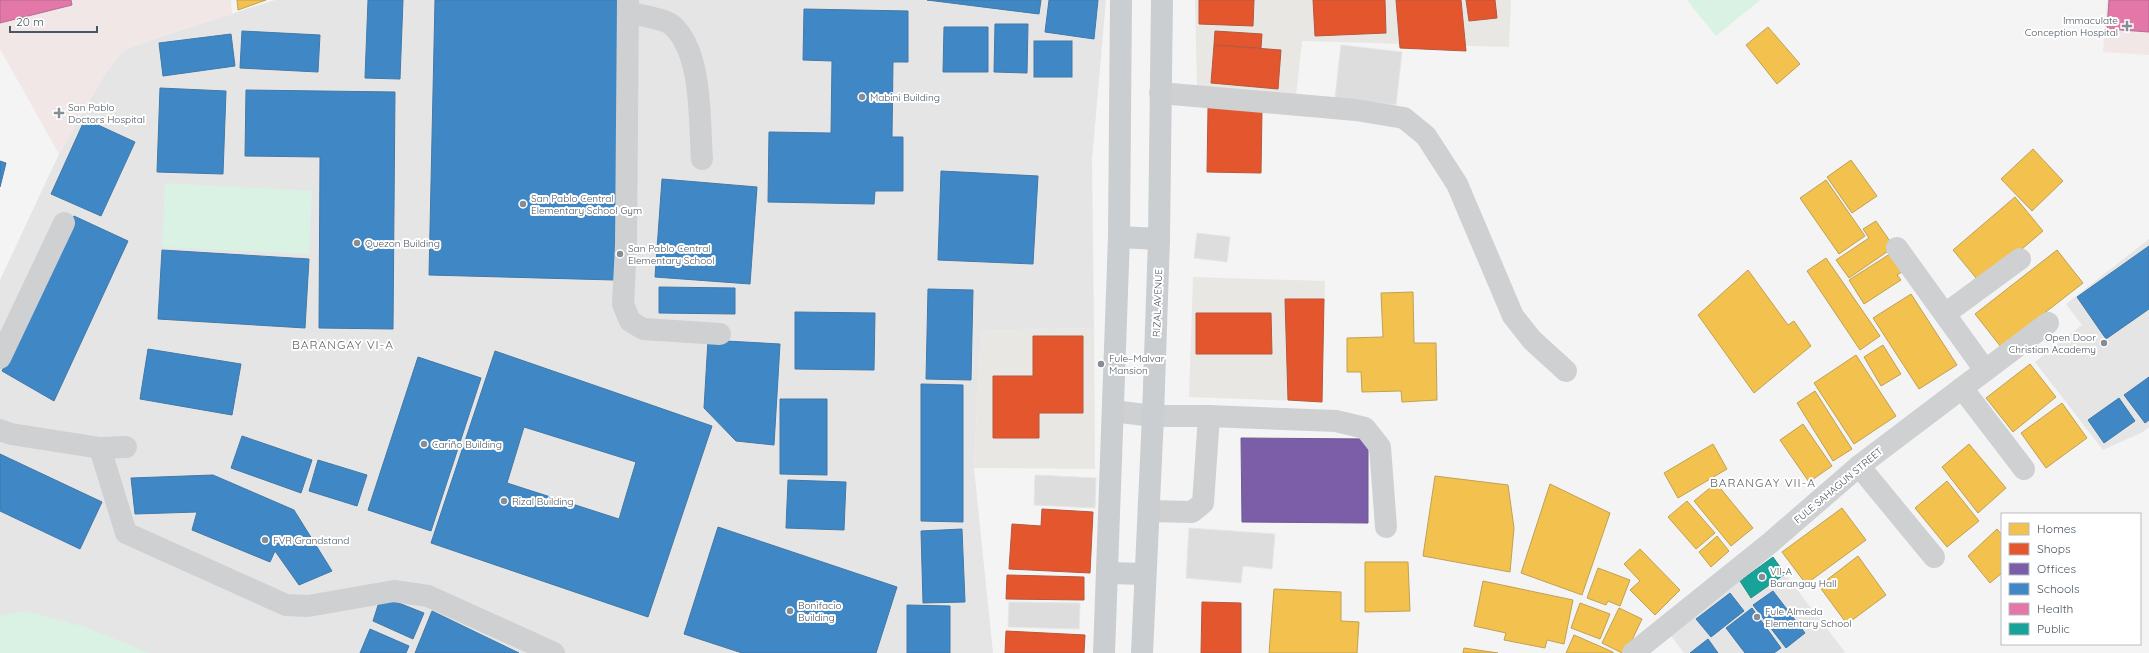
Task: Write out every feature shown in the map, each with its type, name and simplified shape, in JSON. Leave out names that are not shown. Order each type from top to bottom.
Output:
[{"type":"main road","points":[[1104,653],[1108,573],[1118,237],[1121,0]]},
{"type":"main road","name":"RIZAL AVENUE","points":[[1142,653],[1154,416],[1159,239],[1162,0]]},
{"type":"main road","points":[[1118,237],[1159,239]]},
{"type":"main road","points":[[1108,573],[1145,574]]},
{"type":"street","points":[[702,159],[694,66],[686,45],[671,25],[628,6],[626,245],[623,304],[630,321],[643,329],[720,334]]},
{"type":"street","points":[[1160,93],[1356,110],[1404,118],[1426,136],[1457,184],[1513,316],[1532,340],[1566,371]]},
{"type":"street","points":[[0,358],[64,223]]},
{"type":"street","points":[[1897,248],[1985,370]]},
{"type":"street","points":[[1945,314],[2020,259]]},
{"type":"street","name":"FULE SAHAGUN STREET","points":[[1633,653],[1770,543],[1859,466],[2048,323]]},
{"type":"street","points":[[1962,388],[2024,469]]},
{"type":"street","points":[[1113,411],[1154,416],[1209,416],[1336,421],[1365,428],[1380,447],[1386,527]]},
{"type":"street","points":[[1149,511],[1192,512],[1203,503],[1209,416]]},
{"type":"street","points":[[0,430],[11,434],[100,448],[126,447]]},
{"type":"street","points":[[100,448],[126,533],[286,605],[308,606],[394,591],[428,596],[554,653]]},
{"type":"street","points":[[1859,466],[1934,557]]},
{"type":"shaded area","name":"San Pablo Doctors Hospital","points":[[0,0],[231,0],[232,14],[124,50],[106,72],[59,154],[0,49]]},
{"type":"shaded area","name":"San Pablo Central Elementary School","points":[[275,0],[1106,0],[1092,160],[1094,328],[981,331],[974,468],[993,653],[0,653],[0,280],[59,154],[106,72],[124,50]]},
{"type":"shaded area","points":[[1195,0],[1511,0],[1509,47],[1302,41],[1296,96],[1197,92]]},
{"type":"shaded area","name":"Immaculate Conception Hospital","points":[[2107,0],[2149,0],[2149,55],[2103,52]]},
{"type":"shaded area","name":"Open Door Christian Academy","points":[[2149,239],[2149,427],[2143,432],[2103,450],[2035,362],[2082,325],[2066,304]]},
{"type":"shaded area","points":[[1193,277],[1325,281],[1322,402],[1189,397]]},
{"type":"shaded area","points":[[1094,328],[1095,469],[974,468],[981,331]]},
{"type":"shaded area","name":"Fule Almeda Elementary School","points":[[1785,574],[1845,652],[1684,653],[1671,636],[1740,581],[1752,598]]},
{"type":"green space","points":[[1687,0],[1760,0],[1716,36]]},
{"type":"green space","points":[[165,183],[312,191],[309,254],[162,247]]},
{"type":"green space","points":[[26,611],[85,627],[149,653],[0,653],[0,616]]},
{"type":"building: Homes","points":[[237,0],[266,0],[238,10]]},
{"type":"building: Homes","points":[[1768,27],[1800,64],[1777,84],[1746,45]]},
{"type":"building: Homes","points":[[2033,149],[2063,181],[2032,211],[2001,179]]},
{"type":"building: Homes","points":[[1851,160],[1877,196],[1852,213],[1827,177]]},
{"type":"building: Homes","points":[[1826,180],[1865,236],[1839,254],[1800,198]]},
{"type":"building: Homes","points":[[2015,197],[2043,231],[1981,284],[1953,250]]},
{"type":"building: Homes","points":[[1876,221],[1894,247],[1849,278],[1836,260],[1869,238],[1863,229]]},
{"type":"building: Homes","points":[[2057,250],[2083,283],[2001,347],[1975,314]]},
{"type":"building: Homes","points":[[1893,252],[1905,270],[1897,275],[1901,280],[1864,304],[1849,280]]},
{"type":"building: Homes","points":[[1826,258],[1880,336],[1860,350],[1807,271]]},
{"type":"building: Homes","points":[[1748,270],[1788,325],[1794,321],[1811,346],[1754,393],[1698,315]]},
{"type":"building: Homes","points":[[1413,292],[1414,343],[1436,343],[1437,400],[1402,402],[1401,391],[1362,392],[1361,372],[1347,372],[1347,338],[1383,337],[1381,293]]},
{"type":"building: Homes","points":[[1911,294],[1957,365],[1919,389],[1873,318]]},
{"type":"building: Homes","points":[[1883,345],[1901,374],[1881,386],[1864,357]]},
{"type":"building: Homes","points":[[1856,355],[1896,416],[1854,444],[1814,383]]},
{"type":"building: Homes","points":[[2030,364],[2056,397],[2013,432],[1986,398]]},
{"type":"building: Homes","points":[[1815,391],[1852,449],[1833,461],[1797,403]]},
{"type":"building: Homes","points":[[2062,403],[2087,438],[2046,468],[2021,433]]},
{"type":"building: Homes","points":[[1803,424],[1832,466],[1809,482],[1780,440]]},
{"type":"building: Homes","points":[[1713,444],[1727,469],[1678,498],[1664,473]]},
{"type":"building: Homes","points":[[1969,444],[2006,488],[1978,513],[1942,467]]},
{"type":"building: Homes","points":[[1435,476],[1508,485],[1514,528],[1510,572],[1423,556]]},
{"type":"building: Homes","points":[[1947,481],[1979,521],[1947,547],[1915,508]]},
{"type":"building: Homes","points":[[1716,483],[1753,528],[1731,546],[1694,501]]},
{"type":"building: Homes","points":[[1550,484],[1610,513],[1582,595],[1521,573]]},
{"type":"building: Homes","points":[[1687,501],[1715,533],[1696,549],[1668,517]]},
{"type":"building: Homes","points":[[1842,508],[1866,540],[1806,584],[1782,552]]},
{"type":"building: Homes","points":[[1997,529],[2001,534],[2001,574],[1990,583],[1968,556]]},
{"type":"building: Homes","points":[[1717,536],[1729,551],[1711,567],[1699,552]]},
{"type":"building: Homes","points":[[1640,549],[1680,590],[1655,615],[1630,590],[1640,581],[1624,564]]},
{"type":"building: Homes","points":[[1858,556],[1886,595],[1847,624],[1819,586]]},
{"type":"building: Homes","points":[[1365,562],[1408,562],[1410,611],[1365,612]]},
{"type":"building: Homes","points":[[1598,568],[1630,580],[1620,606],[1608,601],[1606,605],[1587,598]]},
{"type":"building: Homes","points":[[1483,581],[1573,600],[1564,644],[1547,640],[1545,648],[1504,640],[1506,633],[1474,626]]},
{"type":"building: Homes","points":[[1274,589],[1341,592],[1341,621],[1359,622],[1357,653],[1269,653]]},
{"type":"building: Homes","points":[[1580,603],[1610,614],[1600,639],[1571,628]]},
{"type":"building: Homes","points":[[1619,608],[1642,619],[1626,653],[1622,653],[1602,643]]},
{"type":"building: Homes","points":[[1574,635],[1613,652],[1613,653],[1566,653]]},
{"type":"building: Homes","points":[[1464,648],[1498,653],[1463,653]]},
{"type":"building: Shops","points":[[1199,0],[1254,0],[1253,26],[1199,24]]},
{"type":"building: Shops","points":[[1313,0],[1385,0],[1386,33],[1315,36]]},
{"type":"building: Shops","points":[[1396,0],[1461,0],[1466,51],[1400,48]]},
{"type":"building: Shops","points":[[1466,0],[1495,0],[1497,18],[1469,21]]},
{"type":"building: Shops","points":[[1215,31],[1262,34],[1261,48],[1214,45]]},
{"type":"building: Shops","points":[[1214,45],[1281,50],[1278,89],[1211,83]]},
{"type":"building: Shops","points":[[1208,108],[1262,109],[1261,173],[1207,172]]},
{"type":"building: Shops","points":[[1285,299],[1324,299],[1322,402],[1288,400]]},
{"type":"building: Shops","points":[[1196,313],[1271,313],[1272,354],[1196,354]]},
{"type":"building: Shops","points":[[1033,336],[1083,336],[1083,413],[1039,413],[1039,438],[993,438],[993,376],[1033,376]]},
{"type":"building: Shops","points":[[1042,509],[1093,512],[1090,573],[1009,569],[1012,524],[1041,526]]},
{"type":"building: Shops","points":[[1007,575],[1084,577],[1084,600],[1006,599]]},
{"type":"building: Shops","points":[[1202,602],[1241,603],[1241,653],[1201,653]]},
{"type":"building: Shops","points":[[1006,631],[1085,635],[1084,653],[1005,653]]},
{"type":"building: Offices","points":[[1241,438],[1368,439],[1368,523],[1242,522]]},
{"type":"building: Schools","points":[[368,0],[403,0],[400,79],[365,78]]},
{"type":"building: Schools","name":"San Pablo Central Elementary School Gym","points":[[435,0],[621,0],[614,280],[429,275]]},
{"type":"building: Schools","points":[[927,0],[1041,0],[1039,14]]},
{"type":"building: Schools","points":[[1049,0],[1098,0],[1094,39],[1045,32]]},
{"type":"building: Schools","name":"Mabini Building","points":[[804,9],[908,11],[908,62],[893,62],[892,137],[903,137],[903,191],[875,191],[874,204],[768,202],[769,132],[831,133],[832,61],[803,60]]},
{"type":"building: Schools","points":[[995,24],[1028,24],[1027,73],[994,72]]},
{"type":"building: Schools","points":[[944,27],[988,27],[988,72],[943,72]]},
{"type":"building: Schools","points":[[242,31],[320,35],[318,72],[240,68]]},
{"type":"building: Schools","points":[[231,34],[235,66],[163,76],[159,43]]},
{"type":"building: Schools","points":[[1034,41],[1072,41],[1072,77],[1034,77]]},
{"type":"building: Schools","points":[[160,88],[226,91],[223,174],[157,172]]},
{"type":"building: Schools","name":"Quezon Building","points":[[246,90],[395,92],[393,329],[319,328],[320,157],[245,156]]},
{"type":"building: Schools","points":[[85,119],[135,142],[101,216],[51,194]]},
{"type":"building: Schools","points":[[0,161],[6,163],[0,187]]},
{"type":"building: Schools","points":[[941,171],[1038,176],[1033,264],[938,260]]},
{"type":"building: Schools","points":[[662,179],[757,187],[750,284],[655,277]]},
{"type":"building: Schools","points":[[74,216],[128,241],[54,401],[2,371]]},
{"type":"building: Schools","points":[[2149,246],[2149,309],[2106,339],[2077,297]]},
{"type":"building: Schools","points":[[162,250],[309,259],[305,328],[158,319]]},
{"type":"building: Schools","points":[[659,287],[735,288],[735,314],[659,313]]},
{"type":"building: Schools","points":[[928,289],[973,290],[971,380],[926,379]]},
{"type":"building: Schools","points":[[795,312],[875,313],[874,370],[795,369]]},
{"type":"building: Schools","points":[[708,340],[780,344],[774,445],[736,441],[704,408]]},
{"type":"building: Schools","points":[[148,349],[241,364],[232,415],[140,399]]},
{"type":"building: Schools","name":"Rizal Building","points":[[495,351],[712,426],[648,617],[431,543]],"holes":[[[524,427],[636,462],[619,519],[507,483]]]},
{"type":"building: Schools","name":"Cariño Building","points":[[418,357],[481,378],[431,531],[368,510]]},
{"type":"building: Schools","points":[[2149,377],[2149,420],[2145,423],[2124,395]]},
{"type":"building: Schools","points":[[921,384],[963,385],[963,522],[921,521]]},
{"type":"building: Schools","points":[[2119,398],[2135,421],[2104,443],[2088,420]]},
{"type":"building: Schools","points":[[780,399],[827,399],[827,475],[780,474]]},
{"type":"building: Schools","points":[[242,436],[312,460],[301,493],[231,468]]},
{"type":"building: Schools","points":[[0,454],[102,502],[80,549],[0,511]]},
{"type":"building: Schools","points":[[318,460],[367,475],[357,506],[309,491]]},
{"type":"building: Schools","name":"FVR Grandstand","points":[[213,475],[294,510],[332,571],[299,585],[275,551],[270,562],[192,530],[197,512],[135,514],[131,478]]},
{"type":"building: Schools","points":[[788,480],[846,482],[844,530],[786,528]]},
{"type":"building: Schools","name":"Bonifacio Building","points":[[718,527],[897,587],[876,653],[742,653],[684,634]]},
{"type":"building: Schools","points":[[962,529],[965,602],[923,603],[921,531]]},
{"type":"building: Schools","points":[[1773,591],[1805,633],[1786,648],[1753,605]]},
{"type":"building: Schools","points":[[1730,593],[1744,611],[1711,637],[1696,619]]},
{"type":"building: Schools","points":[[381,596],[424,613],[413,639],[373,621]]},
{"type":"building: Schools","points":[[907,605],[950,606],[950,653],[907,653]]},
{"type":"building: Schools","points":[[1752,608],[1781,648],[1774,653],[1745,653],[1726,628]]},
{"type":"building: Schools","points":[[432,611],[519,653],[415,653]]},
{"type":"building: Schools","points":[[370,629],[409,646],[406,653],[360,653]]},
{"type":"building: Schools","points":[[1708,639],[1718,653],[1690,653]]},
{"type":"building: Health","points":[[0,0],[71,0],[72,5],[0,23]]},
{"type":"building: Health","points":[[2109,0],[2149,0],[2149,32],[2107,29]]},
{"type":"building: Public","name":"VII-A Barangay Hall","points":[[1773,557],[1785,574],[1751,598],[1740,581]]},
{"type":"building: Other","points":[[1341,45],[1402,52],[1396,105],[1335,98]]},
{"type":"building: Other","points":[[1197,233],[1230,237],[1227,262],[1194,258]]},
{"type":"building: Other","points":[[1035,475],[1096,478],[1095,508],[1034,505]]},
{"type":"building: Other","points":[[1189,528],[1275,534],[1272,569],[1243,566],[1241,583],[1186,578]]},
{"type":"building: Other","points":[[1009,602],[1080,603],[1079,629],[1008,627]]},
{"type":"place","name":"Immaculate Conception Hospital","points":[[2127,26]]},
{"type":"place","name":"Mabini Building","points":[[862,97]]},
{"type":"place","name":"San Pablo Doctors Hospital","points":[[59,113]]},
{"type":"place","name":"San Pablo Central Elementary School Gym","points":[[523,204]]},
{"type":"place","name":"Quezon Building","points":[[357,243]]},
{"type":"place","name":"San Pablo Central Elementary School","points":[[620,254]]},
{"type":"place","name":"Open Door Christian Academy","points":[[2104,343]]},
{"type":"place","name":"Fule–Malvar Mansion","points":[[1101,364]]},
{"type":"place","name":"Cariño Building","points":[[424,444]]},
{"type":"place","name":"Rizal Building","points":[[504,501]]},
{"type":"place","name":"FVR Grandstand","points":[[265,540]]},
{"type":"place","name":"VII-A Barangay Hall","points":[[1762,577]]},
{"type":"place","name":"Bonifacio Building","points":[[790,611]]},
{"type":"place","name":"Fule Almeda Elementary School","points":[[1757,617]]},
{"type":"district","name":"BARANGAY VI-A","points":[[343,345]]},
{"type":"district","name":"BARANGAY VII-A","points":[[1763,483]]}]
